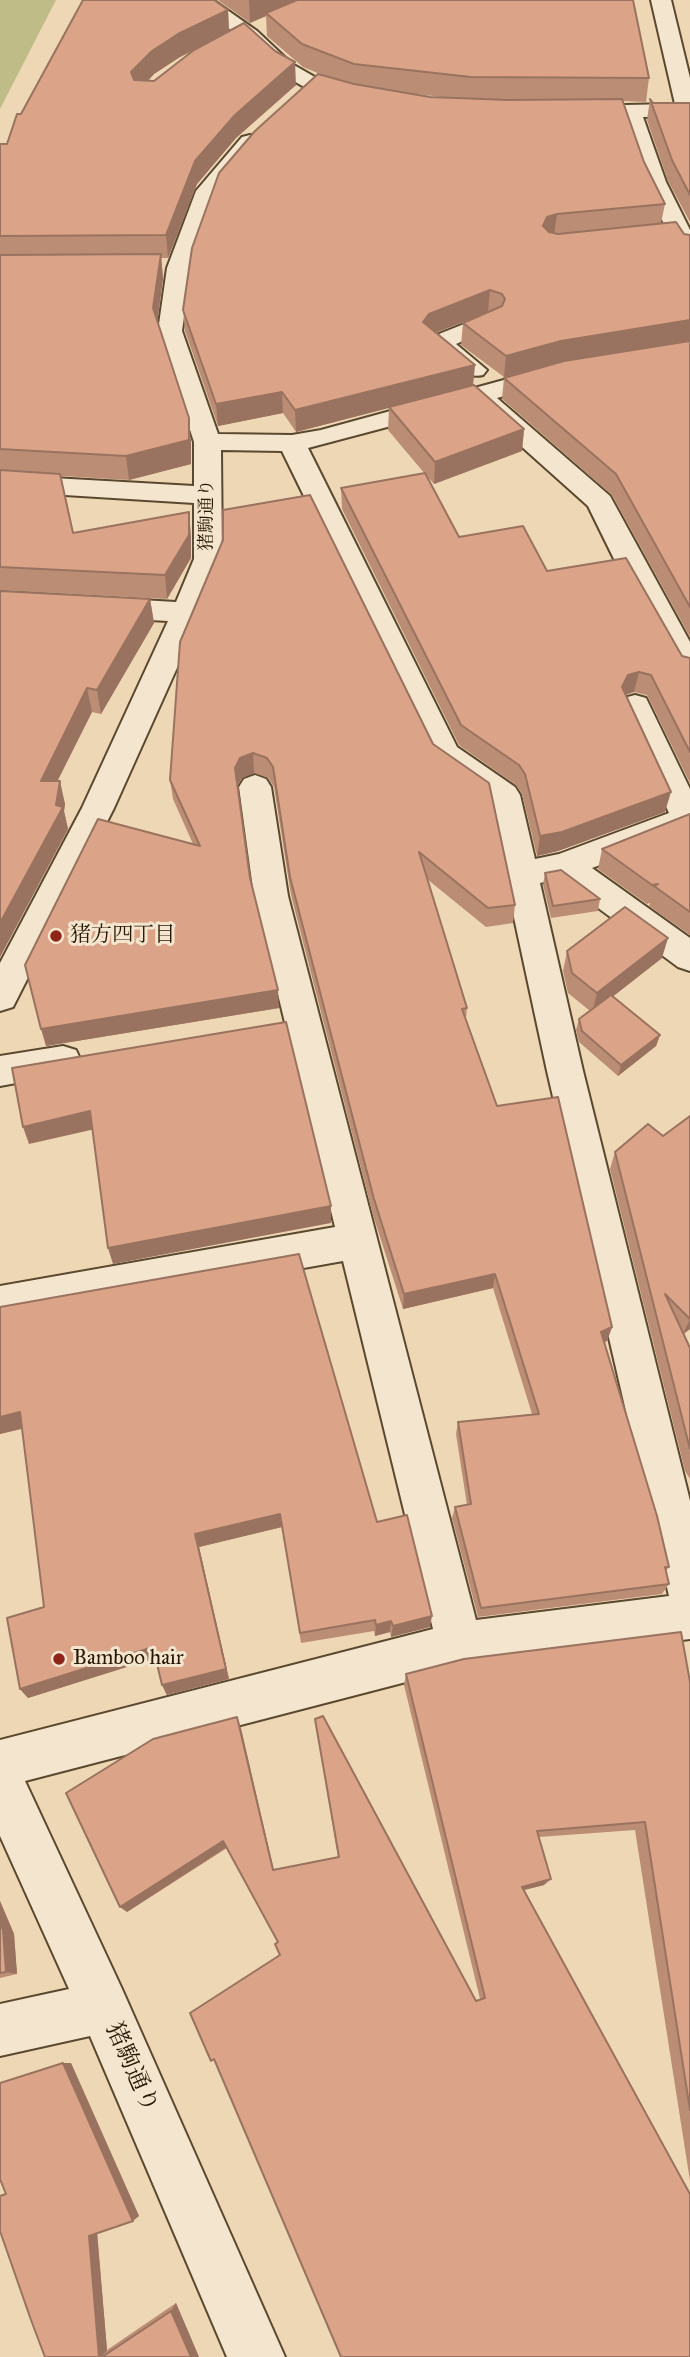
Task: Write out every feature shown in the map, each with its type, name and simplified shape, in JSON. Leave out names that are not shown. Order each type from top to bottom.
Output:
[{"type":"street","points":[[200,0],[250,35],[285,68],[304,92],[379,100]]},
{"type":"street","points":[[554,112],[689,110],[661,0]]},
{"type":"street","points":[[229,45],[272,25]]},
{"type":"street","points":[[631,111],[653,179],[680,236]]},
{"type":"street","name":"猪駒通り","points":[[0,996],[87,832],[187,612],[208,559],[207,442],[170,331],[166,268],[207,191],[265,127]]},
{"type":"street","points":[[489,321],[438,343],[600,502],[628,559],[690,668]]},
{"type":"street","points":[[207,442],[292,443],[323,438],[572,370]]},
{"type":"street","points":[[292,443],[445,754],[471,769],[504,795],[565,1072],[690,1592]]},
{"type":"street","points":[[0,483],[209,495]]},
{"type":"street","points":[[0,602],[187,612]]},
{"type":"street","points":[[522,875],[565,864],[689,819],[635,706]]},
{"type":"street","points":[[256,787],[289,1024],[357,1241],[460,1645]]},
{"type":"street","points":[[565,864],[690,957]]},
{"type":"street","points":[[0,1072],[96,1056]]},
{"type":"street","points":[[0,1304],[357,1241]]},
{"type":"street","points":[[0,1764],[460,1645],[690,1616]]},
{"type":"street","name":"猪駒通り","points":[[0,1782],[104,2007],[256,2357]]},
{"type":"street","points":[[0,2030],[104,2007]]},
{"type":"shaded area","points":[[0,0],[56,0],[0,109]]},
{"type":"building","points":[[83,0],[214,0],[228,10],[178,34],[152,51],[131,72],[134,80],[154,81],[194,50],[244,23],[275,51],[295,62],[235,115],[195,161],[166,235],[0,236],[0,144],[7,144],[17,114],[21,114]]},
{"type":"building","points":[[297,0],[633,0],[649,78],[471,77],[354,64],[302,44],[266,13]]},
{"type":"building","points":[[318,74],[354,84],[430,97],[508,100],[622,99],[644,162],[665,204],[557,214],[547,217],[543,226],[549,232],[558,234],[676,222],[684,234],[690,235],[690,320],[561,341],[506,356],[463,323],[502,306],[505,299],[502,294],[490,290],[429,314],[423,322],[475,365],[295,410],[282,392],[216,404],[183,310],[192,248],[219,173],[255,131]]},
{"type":"building","points":[[650,99],[653,103],[690,103],[690,195],[672,160]]},
{"type":"building","points":[[161,254],[153,308],[189,418],[189,440],[126,456],[0,449],[0,255]]},
{"type":"building","points":[[690,341],[690,607],[616,474],[504,378],[564,361]]},
{"type":"building","points":[[474,385],[524,429],[435,462],[389,407]]},
{"type":"building","points":[[0,470],[60,474],[73,533],[189,512],[189,535],[165,575],[0,567]]},
{"type":"building","points":[[425,473],[459,537],[523,526],[547,571],[626,558],[682,656],[690,658],[690,752],[651,675],[639,672],[628,675],[622,687],[671,792],[562,832],[540,836],[525,774],[519,765],[461,725],[341,488]]},
{"type":"building","points":[[310,495],[433,744],[489,783],[515,905],[488,908],[419,852],[467,1008],[462,1009],[497,1106],[558,1097],[612,1327],[601,1332],[657,1516],[669,1567],[665,1567],[669,1584],[481,1608],[455,1507],[471,1504],[458,1422],[539,1414],[495,1274],[404,1294],[374,1199],[290,877],[273,767],[267,758],[253,753],[240,758],[235,768],[250,878],[278,990],[41,1029],[25,965],[98,819],[200,846],[170,780],[180,642],[223,540],[223,510]]},
{"type":"building","points":[[0,591],[150,599],[97,690],[87,688],[41,781],[60,781],[56,805],[63,807],[0,923]]},
{"type":"building","points":[[690,814],[690,912],[654,886],[658,884],[652,885],[602,849]]},
{"type":"building","points":[[561,870],[600,899],[553,906],[545,873]]},
{"type":"building","points":[[625,907],[668,938],[597,993],[572,973],[567,951]]},
{"type":"building","points":[[611,995],[660,1035],[621,1065],[582,1031],[579,1019]]},
{"type":"building","points":[[286,1022],[331,1206],[108,1248],[90,1111],[23,1127],[12,1068]]},
{"type":"building","points":[[690,1116],[690,1319],[665,1294],[690,1348],[690,1449],[615,1152],[648,1124],[663,1136]]},
{"type":"building","points":[[299,1254],[377,1522],[407,1515],[432,1616],[393,1626],[391,1621],[376,1625],[375,1620],[300,1633],[280,1514],[195,1534],[226,1669],[162,1685],[153,1647],[20,1689],[7,1618],[44,1607],[20,1412],[0,1417],[0,1307]]},
{"type":"building","points":[[681,1632],[690,1682],[690,2110],[645,1822],[537,1831],[551,1879],[522,1887],[690,2194],[690,2357],[341,2357],[214,2059],[211,2061],[190,2013],[280,1955],[275,1944],[278,1942],[223,1841],[120,1907],[66,1793],[153,1739],[237,1717],[273,1870],[339,1857],[315,1719],[323,1716],[476,2001],[485,1998],[406,1674],[464,1659]]},
{"type":"building","points":[[0,1923],[3,1930],[6,1972],[0,1973]]},
{"type":"building","points":[[63,2063],[133,2221],[89,2236],[99,2357],[45,2357],[0,2231],[0,2196],[6,2194],[0,2179],[0,2083]]},
{"type":"building","points":[[171,2311],[191,2357],[102,2357]]},
{"type":"place","name":"猪方四丁目","points":[[56,936]]},
{"type":"place","name":"Bamboo hair","points":[[59,1659]]}]
